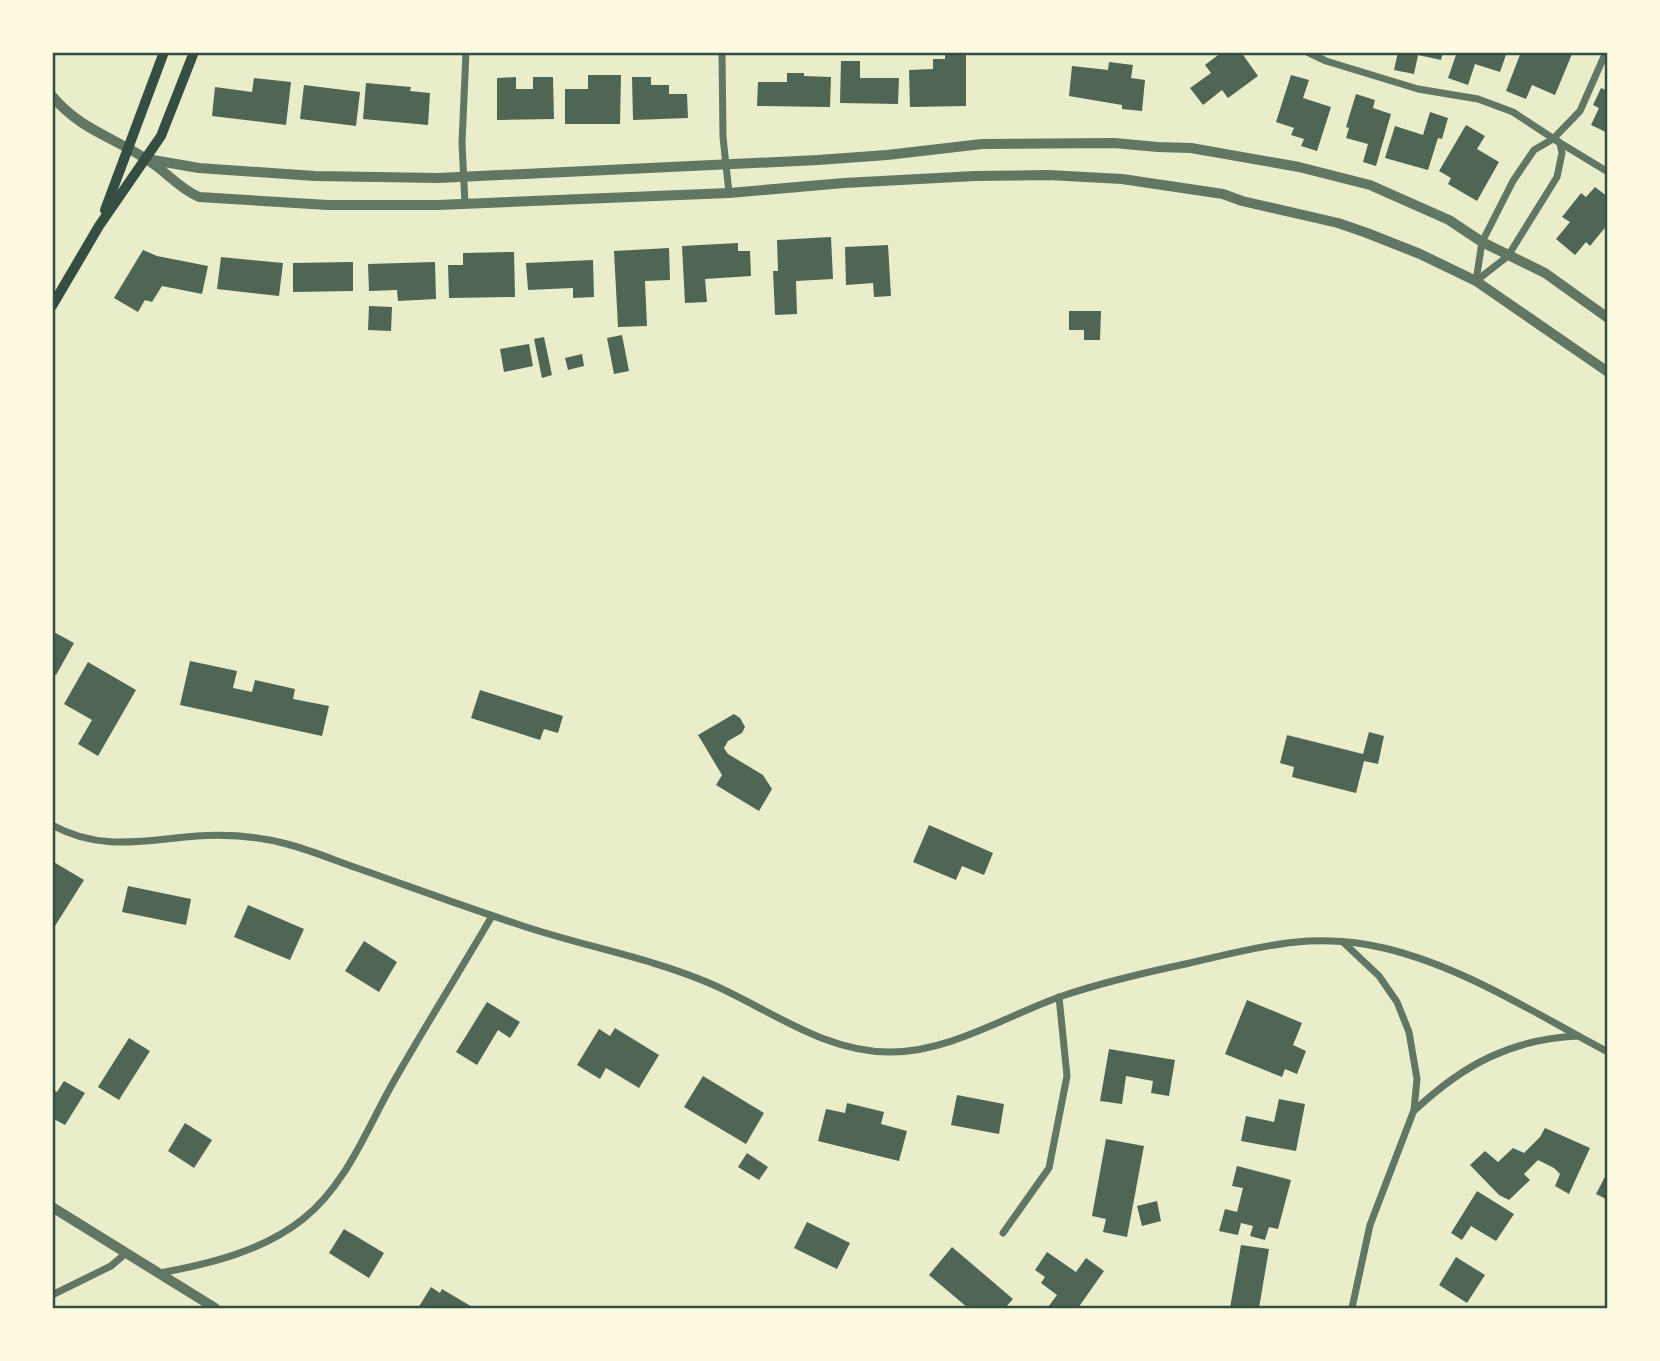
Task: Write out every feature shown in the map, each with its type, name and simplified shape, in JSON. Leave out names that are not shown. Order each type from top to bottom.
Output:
[{"type":"main road","points":[[99,226],[164,52]]},
{"type":"main road","points":[[52,306],[99,226],[161,136],[194,52]]},
{"type":"street","points":[[465,204],[462,113],[466,52]]},
{"type":"street","points":[[722,52],[729,193]]},
{"type":"street","points":[[1307,52],[1326,61],[1418,89],[1478,99],[1513,112],[1608,172]]},
{"type":"street","points":[[1476,281],[1482,242],[1513,181],[1534,150],[1553,139],[1580,111],[1606,52]]},
{"type":"street","points":[[52,96],[81,123],[147,159],[186,191],[199,197],[328,205],[465,204],[729,193],[975,176],[1048,175],[1122,179],[1223,194],[1242,201],[1338,223],[1420,254],[1476,281],[1608,372]]},
{"type":"street","points":[[1476,281],[1508,256],[1557,177],[1562,153],[1560,143],[1553,139]]},
{"type":"street","points":[[147,159],[199,168],[315,176],[463,177],[887,155],[982,144],[1114,143],[1191,148],[1299,167],[1370,185],[1449,220],[1482,242],[1560,282],[1608,318]]},
{"type":"street","points":[[52,825],[81,839],[107,843],[233,835],[289,844],[492,916],[671,968],[709,983],[809,1033],[852,1048],[876,1052],[907,1052],[939,1046],[1059,997],[1150,972],[1284,942],[1342,942],[1384,948],[1430,963],[1528,1007],[1608,1052]]},
{"type":"street","points":[[158,1273],[220,1260],[260,1244],[304,1218],[326,1197],[348,1165],[393,1082],[492,916]]},
{"type":"street","points":[[1342,942],[1379,976],[1404,1017],[1416,1063],[1414,1110],[1378,1198],[1352,1308]]},
{"type":"street","points":[[1003,1233],[1049,1168],[1067,1076],[1059,997]]},
{"type":"street","points":[[1414,1110],[1441,1085],[1487,1057],[1530,1042],[1579,1036]]},
{"type":"street","points":[[52,1207],[215,1308]]},
{"type":"street","points":[[52,1295],[111,1266],[126,1253]]},
{"type":"building","points":[[1222,52],[1241,52],[1258,76],[1228,98],[1222,90],[1203,105],[1190,88],[1211,73],[1205,65]]},
{"type":"building","points":[[1398,52],[1443,52],[1441,60],[1418,55],[1414,74],[1394,70]]},
{"type":"building","points":[[1457,52],[1507,52],[1500,72],[1475,64],[1468,85],[1448,78]]},
{"type":"building","points":[[1521,52],[1572,54],[1555,95],[1532,85],[1526,99],[1506,91]]},
{"type":"building","points":[[945,53],[966,53],[966,106],[910,107],[909,70],[933,69],[933,59],[945,59]]},
{"type":"building","points":[[841,61],[860,61],[860,78],[899,78],[898,104],[840,103]]},
{"type":"building","points":[[1109,62],[1133,65],[1131,78],[1145,80],[1142,111],[1069,96],[1072,66],[1108,70]]},
{"type":"building","points":[[787,73],[831,77],[830,107],[757,106],[758,82],[787,82]]},
{"type":"building","points":[[588,75],[621,75],[620,124],[565,124],[565,89],[588,89]]},
{"type":"building","points":[[1291,75],[1309,80],[1303,98],[1331,107],[1317,151],[1301,146],[1304,139],[1291,135],[1294,128],[1276,122]]},
{"type":"building","points":[[516,77],[516,89],[533,89],[533,77],[553,77],[554,119],[497,120],[497,78]]},
{"type":"building","points":[[632,77],[651,77],[651,85],[669,85],[669,94],[687,94],[688,118],[633,120]]},
{"type":"building","points":[[254,78],[291,82],[286,125],[212,116],[215,87],[252,92]]},
{"type":"building","points":[[366,83],[411,87],[410,91],[430,93],[428,125],[363,119]]},
{"type":"building","points":[[304,85],[360,92],[356,126],[300,119]]},
{"type":"building","points":[[1601,88],[1608,91],[1608,133],[1591,125],[1599,108],[1593,105]]},
{"type":"building","points":[[1356,94],[1375,100],[1373,108],[1391,114],[1376,166],[1363,162],[1368,144],[1346,138],[1349,128],[1346,127]]},
{"type":"building","points":[[1430,112],[1448,118],[1442,139],[1438,138],[1428,170],[1385,158],[1395,126],[1423,135]]},
{"type":"building","points":[[1466,125],[1485,136],[1477,149],[1499,162],[1477,201],[1448,184],[1451,178],[1439,171]]},
{"type":"building","points":[[1595,187],[1608,197],[1608,224],[1590,246],[1586,242],[1575,255],[1556,239],[1570,222],[1562,217],[1581,193],[1586,197]]},
{"type":"building","points":[[831,237],[833,279],[796,281],[797,314],[775,315],[773,271],[778,271],[777,240]]},
{"type":"building","points":[[738,243],[738,251],[750,251],[751,276],[705,279],[707,302],[685,303],[682,246]]},
{"type":"building","points":[[888,245],[891,296],[874,297],[873,283],[846,285],[845,247]]},
{"type":"building","points":[[669,248],[670,280],[645,281],[647,326],[618,327],[614,251]]},
{"type":"building","points":[[143,250],[157,256],[208,266],[202,294],[162,286],[152,302],[145,300],[138,312],[114,298]]},
{"type":"building","points":[[514,252],[515,297],[449,298],[448,265],[463,265],[463,253]]},
{"type":"building","points":[[221,257],[283,263],[279,296],[217,289]]},
{"type":"building","points":[[593,260],[594,297],[573,298],[573,288],[528,290],[526,263]]},
{"type":"building","points":[[353,262],[353,291],[293,292],[293,263]]},
{"type":"building","points":[[435,262],[436,299],[398,301],[397,290],[369,291],[368,264]]},
{"type":"building","points":[[369,306],[392,307],[391,331],[368,330]]},
{"type":"building","points":[[1069,311],[1101,311],[1100,340],[1084,340],[1084,330],[1069,330]]},
{"type":"building","points":[[622,335],[629,371],[614,374],[607,338]]},
{"type":"building","points":[[544,337],[552,375],[542,378],[534,339]]},
{"type":"building","points":[[529,344],[533,366],[504,372],[500,349]]},
{"type":"building","points":[[582,354],[584,366],[568,370],[565,358]]},
{"type":"building","points":[[52,631],[74,643],[56,675],[52,673]]},
{"type":"building","points":[[190,661],[237,671],[233,688],[252,692],[255,680],[295,689],[293,699],[329,706],[322,736],[180,705]]},
{"type":"building","points":[[88,662],[136,690],[98,756],[78,744],[92,720],[64,704]]},
{"type":"building","points":[[480,690],[563,716],[558,733],[544,729],[540,740],[471,718]]},
{"type":"building","points":[[734,714],[745,727],[742,733],[728,741],[724,748],[728,754],[763,775],[772,789],[759,811],[716,785],[722,775],[698,735]]},
{"type":"building","points":[[1369,732],[1384,736],[1378,764],[1364,761],[1356,793],[1292,777],[1294,767],[1280,763],[1287,735],[1363,754]]},
{"type":"building","points":[[929,825],[993,853],[984,875],[962,866],[956,880],[913,862]]},
{"type":"building","points":[[52,861],[84,880],[55,926],[52,925]]},
{"type":"building","points":[[128,886],[191,899],[186,925],[122,912]]},
{"type":"building","points":[[248,905],[304,929],[290,960],[234,937]]},
{"type":"building","points":[[364,941],[397,962],[379,992],[345,971]]},
{"type":"building","points":[[1247,1000],[1302,1023],[1293,1045],[1306,1051],[1297,1074],[1285,1069],[1282,1077],[1225,1054]]},
{"type":"building","points":[[487,1002],[520,1022],[510,1038],[498,1030],[477,1065],[456,1052]]},
{"type":"building","points":[[615,1028],[659,1055],[639,1088],[606,1068],[600,1079],[577,1065],[599,1029],[610,1036]]},
{"type":"building","points":[[129,1038],[150,1051],[119,1100],[98,1087]]},
{"type":"building","points":[[1109,1049],[1175,1060],[1169,1096],[1151,1093],[1153,1081],[1126,1076],[1122,1104],[1100,1101]]},
{"type":"building","points":[[703,1076],[764,1113],[746,1144],[684,1107]]},
{"type":"building","points":[[64,1081],[85,1093],[65,1125],[52,1118],[52,1089],[57,1092]]},
{"type":"building","points":[[957,1095],[1004,1104],[999,1134],[951,1125]]},
{"type":"building","points":[[1279,1099],[1305,1104],[1296,1151],[1241,1141],[1246,1116],[1274,1122]]},
{"type":"building","points":[[847,1103],[884,1112],[881,1124],[907,1131],[899,1161],[818,1141],[826,1109],[845,1113]]},
{"type":"building","points":[[185,1123],[212,1140],[194,1168],[168,1151]]},
{"type":"building","points":[[1545,1128],[1590,1148],[1569,1194],[1555,1186],[1560,1174],[1538,1160],[1524,1174],[1530,1180],[1509,1200],[1499,1195],[1470,1165],[1485,1151],[1498,1162],[1513,1148],[1524,1153]]},
{"type":"building","points":[[1106,1139],[1144,1146],[1127,1237],[1103,1232],[1106,1219],[1092,1216]]},
{"type":"building","points":[[747,1153],[768,1167],[759,1180],[738,1167]]},
{"type":"building","points":[[1237,1166],[1291,1180],[1278,1229],[1269,1227],[1265,1240],[1250,1236],[1253,1226],[1241,1223],[1238,1235],[1219,1231],[1225,1209],[1237,1212],[1243,1188],[1232,1186]]},
{"type":"building","points":[[1608,1171],[1608,1200],[1596,1194]]},
{"type":"building","points":[[1477,1191],[1514,1214],[1496,1241],[1471,1226],[1462,1240],[1451,1233]]},
{"type":"building","points":[[1157,1201],[1161,1221],[1142,1226],[1137,1206]]},
{"type":"building","points":[[807,1222],[850,1243],[837,1269],[794,1248]]},
{"type":"building","points":[[344,1229],[384,1253],[369,1278],[329,1253]]},
{"type":"building","points":[[1241,1245],[1269,1249],[1259,1308],[1230,1308]]},
{"type":"building","points":[[952,1247],[1013,1299],[1005,1308],[968,1308],[929,1275]]},
{"type":"building","points":[[1047,1252],[1076,1272],[1086,1258],[1104,1271],[1078,1308],[1048,1307],[1057,1295],[1041,1283],[1045,1277],[1035,1270]]},
{"type":"building","points":[[1456,1257],[1485,1275],[1467,1303],[1439,1285]]},
{"type":"building","points":[[431,1287],[440,1293],[442,1289],[474,1308],[418,1308]]}]
